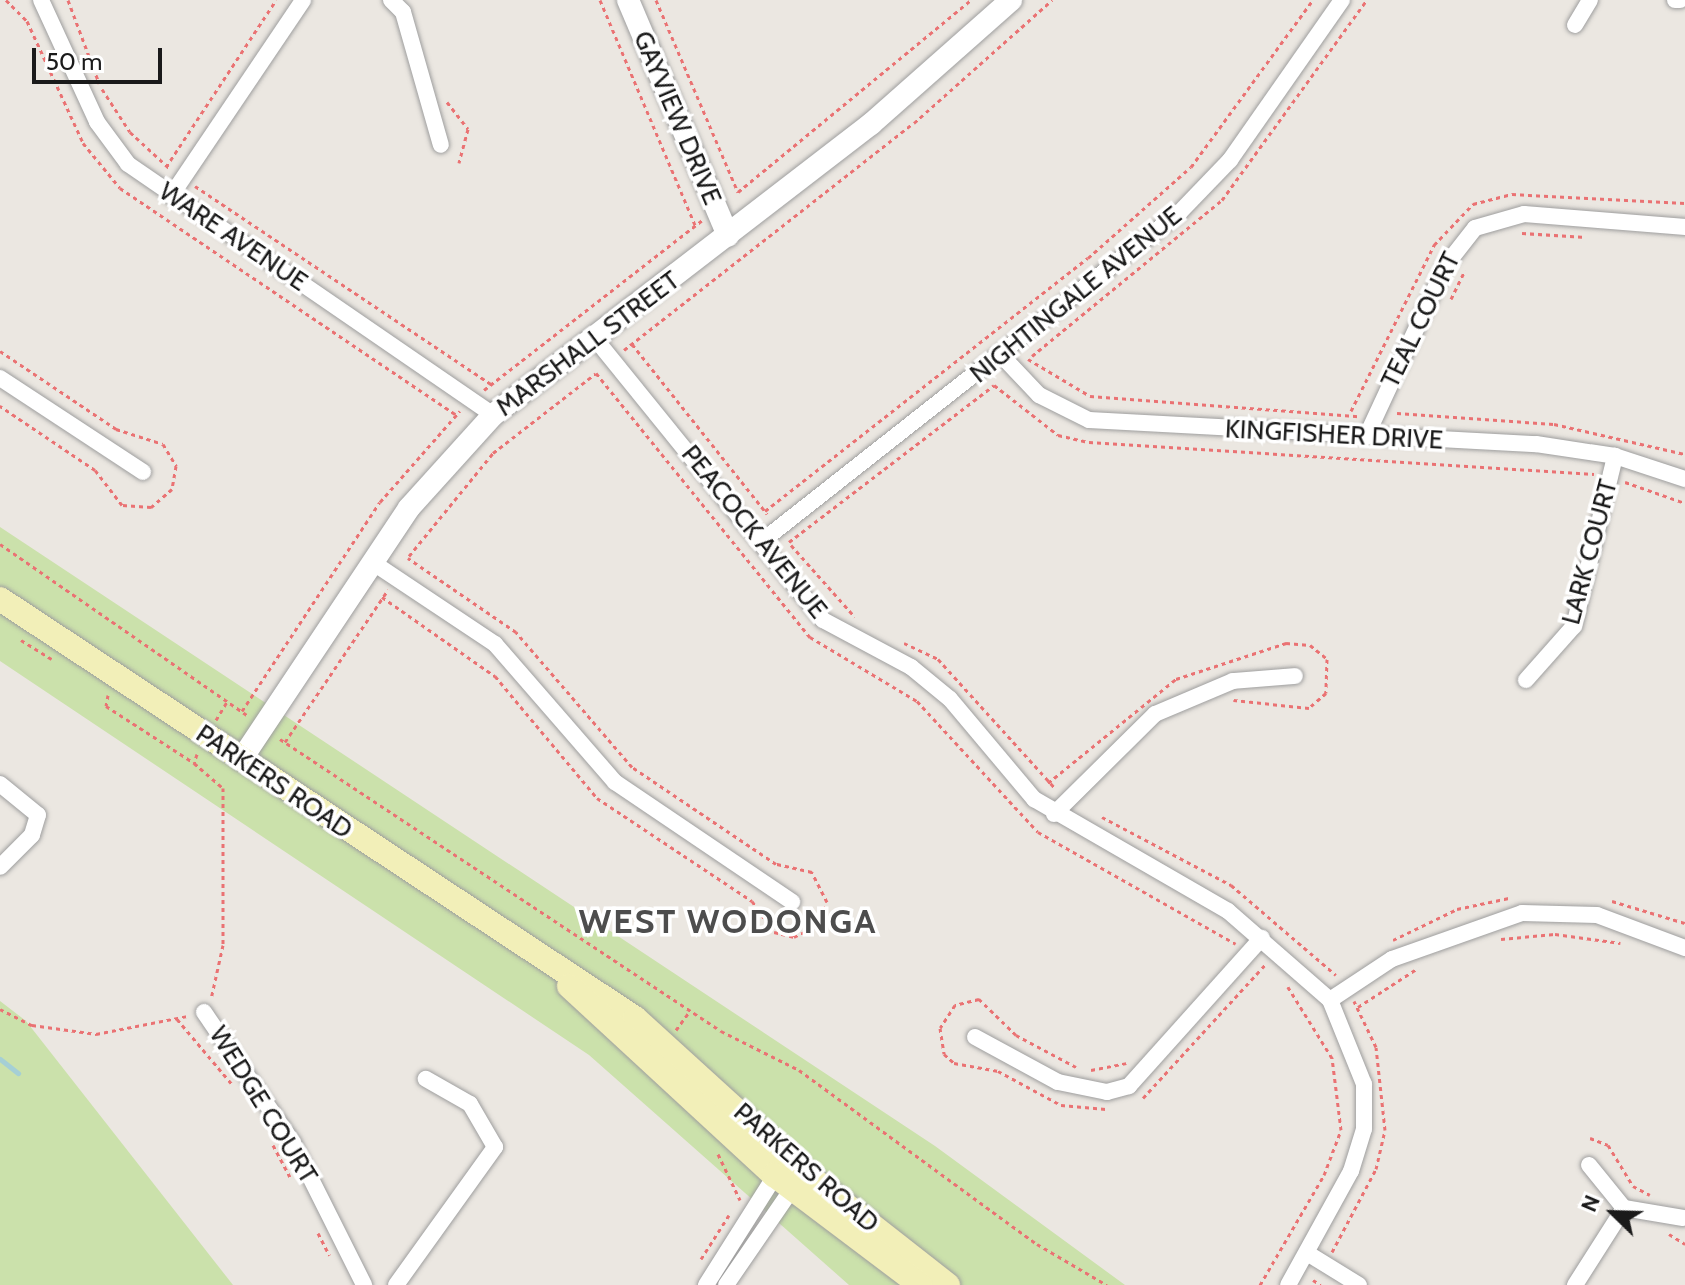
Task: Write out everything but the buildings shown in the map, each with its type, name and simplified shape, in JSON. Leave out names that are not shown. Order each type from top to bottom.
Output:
[{"type":"main road","name":"PARKERS ROAD","points":[[0,599],[548,966],[920,1285]]},
{"type":"main road","name":"PARKERS ROAD","points":[[548,966],[591,987],[666,1044],[789,1173],[948,1285]]},
{"type":"street","name":"WARE AVENUE","points":[[41,0],[111,143],[171,196],[493,415]]},
{"type":"street","points":[[171,196],[303,0]]},
{"type":"street","points":[[391,0],[407,24],[441,145]]},
{"type":"street","name":"GAYVIEW DRIVE","points":[[628,0],[728,236]]},
{"type":"street","name":"MARSHALL STREET","points":[[241,760],[372,562],[424,490],[493,415],[597,341],[871,124],[1011,0]]},
{"type":"street","name":"NIGHTINGALE AVENUE","points":[[761,542],[1007,363],[1208,184],[1342,0]]},
{"type":"street","points":[[1575,25],[1590,0]]},
{"type":"street","name":"TEAL COURT","points":[[1366,437],[1446,265],[1475,228],[1524,214],[1685,227]]},
{"type":"street","name":"PEACOCK AVENUE","points":[[597,341],[823,620],[911,667],[950,699],[1054,814],[1154,863],[1262,938],[1330,1000],[1353,1049],[1366,1108],[1351,1171],[1288,1285]]},
{"type":"street","name":"KINGFISHER DRIVE","points":[[1007,363],[1039,395],[1089,420],[1536,444],[1615,456],[1685,479]]},
{"type":"street","points":[[0,378],[143,472]]},
{"type":"street","name":"LARK COURT","points":[[1526,680],[1574,626],[1615,456]]},
{"type":"street","points":[[372,562],[511,660],[615,782],[792,902]]},
{"type":"street","points":[[1054,814],[1155,714],[1233,681],[1295,676]]},
{"type":"street","points":[[0,784],[38,815],[32,835],[0,867]]},
{"type":"street","points":[[1330,1000],[1392,959],[1522,913],[1597,915],[1685,948]]},
{"type":"street","points":[[975,1037],[1058,1082],[1107,1092],[1129,1086],[1262,938]]},
{"type":"street","name":"WEDGE COURT","points":[[204,1012],[293,1143],[364,1285]]},
{"type":"street","points":[[396,1285],[495,1147],[470,1104],[426,1079]]},
{"type":"street","points":[[1589,1165],[1624,1208],[1683,1218]]},
{"type":"street","points":[[706,1285],[789,1173]]},
{"type":"street","points":[[726,1285],[789,1173]]},
{"type":"street","points":[[1575,1285],[1624,1208]]},
{"type":"street","points":[[1307,1253],[1359,1285]]},
{"type":"path","points":[[68,0],[107,98],[166,167],[492,384]]},
{"type":"path","points":[[166,167],[276,0]]},
{"type":"path","points":[[600,0],[695,225]]},
{"type":"path","points":[[656,0],[738,192],[971,0]]},
{"type":"path","points":[[285,742],[397,579],[433,520],[493,453],[914,123],[1052,0]]},
{"type":"path","points":[[765,511],[1088,258],[1191,167],[1313,0]]},
{"type":"path","points":[[444,97],[468,129],[459,163]]},
{"type":"path","points":[[1351,411],[1434,245],[1473,204],[1512,194],[1685,203]]},
{"type":"path","points":[[1513,234],[1598,238]]},
{"type":"path","points":[[1446,308],[1471,259]]},
{"type":"path","points":[[632,344],[791,545],[994,385],[1007,363],[1032,356],[1071,389],[1139,402],[1394,413],[1554,424],[1685,454]]},
{"type":"path","points":[[596,373],[810,637],[917,701],[1038,832],[1233,942],[1271,971]]},
{"type":"path","points":[[994,385],[1048,429],[1089,442],[1611,477],[1685,503]]},
{"type":"path","points":[[1394,413],[1401,400]]},
{"type":"path","points":[[0,544],[285,742],[690,1011],[799,1070],[1037,1244],[1107,1285]]},
{"type":"path","points":[[194,763],[227,701]]},
{"type":"path","points":[[0,1009],[32,1025],[96,1034],[204,1012],[223,945],[223,788],[194,763],[106,706]]},
{"type":"path","points":[[1489,941],[1555,934],[1624,944]]},
{"type":"path","points":[[1225,953],[1233,942]]},
{"type":"path","points":[[1130,1103],[1170,1076],[1265,965]]},
{"type":"path","points":[[1358,1007],[1421,967]]},
{"type":"path","points":[[1260,1285],[1328,1167],[1342,1117],[1332,1058],[1278,976]]},
{"type":"path","points":[[1118,1108],[1072,1108],[990,1068],[964,1067],[944,1054],[940,1028],[955,1005],[979,999],[1016,1035],[1067,1064],[1108,1070],[1134,1058]]},
{"type":"path","points":[[666,1044],[690,1011]]},
{"type":"path","points":[[176,1019],[240,1093]]},
{"type":"path","points":[[269,1135],[298,1185]]},
{"type":"path","points":[[1590,1138],[1608,1145],[1635,1188],[1660,1198]]},
{"type":"path","points":[[695,1269],[740,1201],[715,1150]]},
{"type":"path","points":[[313,1221],[336,1263]]},
{"type":"path","points":[[1661,1230],[1685,1244]]},
{"type":"path","points":[[1313,1280],[1321,1285]]},
{"type":"green space","points":[[0,527],[935,1146],[1125,1285],[849,1285],[589,1055],[0,661]]},
{"type":"green space","points":[[0,1001],[26,1021],[233,1285],[0,1285]]},
{"type":"waterway","points":[[0,1059],[18,1073]]},
{"type":"district","name":"WEST WODONGA","points":[[728,922]]}]
